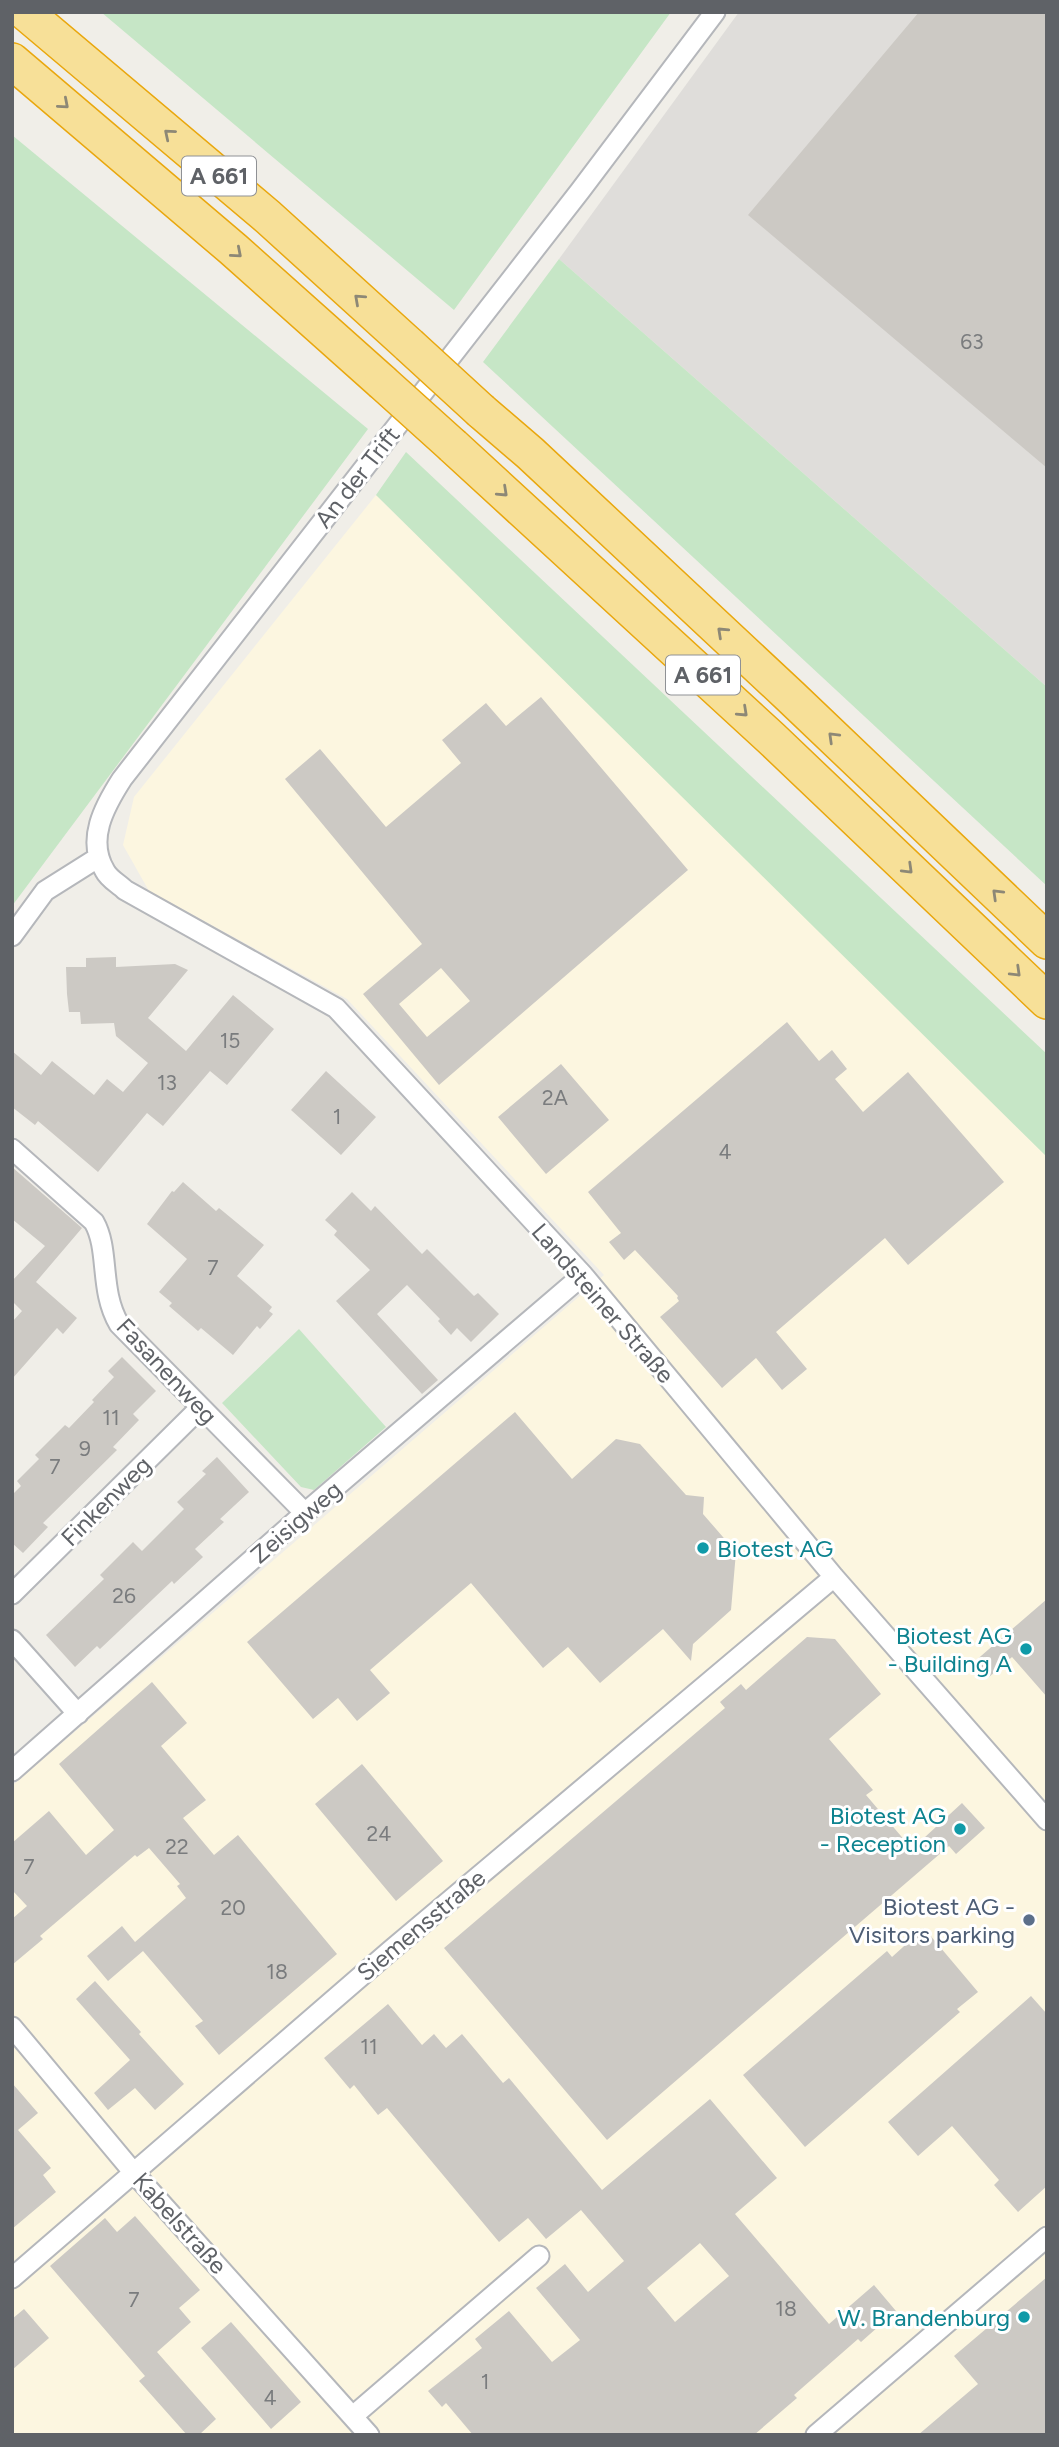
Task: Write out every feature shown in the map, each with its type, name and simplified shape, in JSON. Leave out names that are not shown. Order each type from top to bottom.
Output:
[{"type":"highway","name":"A 661","points":[[25,12],[268,217],[530,453],[780,686],[1047,941]]},
{"type":"highway","name":"A 661","points":[[12,61],[213,232],[453,446],[771,738],[1047,1001]]},
{"type":"street","name":"An der Trift","points":[[99,857],[96,841],[99,824],[109,799],[122,779],[588,181],[715,12]]},
{"type":"street","points":[[12,936],[45,891],[99,857]]},
{"type":"street","name":"Landsteiner Straße","points":[[99,857],[106,874],[125,890],[336,1008],[583,1275],[834,1577],[1047,1820]]},
{"type":"street","name":"Fasanenweg","points":[[12,1149],[94,1222],[100,1236],[106,1291],[119,1324],[305,1513]]},
{"type":"street","name":"Zeisigweg","points":[[12,1771],[305,1513],[583,1275]]},
{"type":"street","name":"Finkenweg","points":[[12,1594],[200,1408]]},
{"type":"street","name":"Siemensstraße","points":[[12,2278],[390,1951],[834,1577]]},
{"type":"street","points":[[12,1640],[78,1714]]},
{"type":"street","name":"Kabelstraße","points":[[12,2026],[134,2173],[369,2435]]},
{"type":"street","points":[[816,2435],[1047,2237]]},
{"type":"street","points":[[352,2416],[538,2256]]},
{"type":"shaded area","points":[[739,12],[1047,12],[1047,687],[559,259]]},
{"type":"shaded area","points":[[376,495],[1047,1155],[1047,2435],[12,2435],[12,1786],[604,1275],[347,999],[149,891],[123,845],[134,797]]},
{"type":"green space","points":[[101,12],[671,12],[454,310]]},
{"type":"green space","points":[[12,135],[368,429],[12,906]]},
{"type":"green space","points":[[559,259],[1047,687],[1047,886],[483,362]]},
{"type":"green space","points":[[406,452],[1047,1054],[1047,1157],[376,495]]},
{"type":"green space","points":[[299,1329],[386,1427],[314,1490],[301,1487],[222,1403]]},
{"type":"building","points":[[919,12],[1047,12],[1047,468],[748,215]]},
{"type":"building","points":[[541,697],[688,870],[439,1085],[363,994],[422,944],[285,779],[320,749],[386,827],[461,763],[442,740],[486,703],[506,726]],"holes":[[[441,968],[470,1001],[427,1037],[399,1004]]]},
{"type":"building","points":[[116,957],[116,967],[175,964],[188,970],[148,1018],[186,1051],[233,995],[274,1029],[227,1085],[210,1071],[163,1126],[147,1113],[98,1172],[38,1121],[35,1125],[12,1107],[12,1051],[41,1075],[52,1061],[94,1095],[107,1079],[123,1092],[148,1063],[116,1036],[114,1023],[81,1024],[80,1012],[69,1012],[67,994],[66,967],[86,967],[86,958]]},
{"type":"building","points":[[787,1022],[819,1061],[832,1050],[847,1069],[835,1079],[863,1112],[908,1072],[1004,1182],[908,1265],[885,1238],[776,1332],[807,1369],[782,1390],[756,1358],[722,1388],[660,1317],[679,1301],[678,1296],[635,1250],[624,1260],[609,1242],[621,1233],[588,1192]]},
{"type":"building","points":[[561,1064],[609,1120],[546,1174],[498,1117]]},
{"type":"building","points":[[326,1071],[376,1117],[341,1155],[291,1110]]},
{"type":"building","points":[[12,1167],[82,1228],[36,1282],[77,1318],[63,1334],[57,1328],[12,1379],[12,1322],[22,1311],[12,1301],[12,1281],[45,1246],[12,1219]]},
{"type":"building","points":[[183,1182],[216,1211],[219,1208],[264,1245],[237,1276],[272,1307],[269,1311],[273,1314],[260,1329],[257,1326],[233,1355],[201,1328],[198,1331],[169,1306],[172,1303],[159,1292],[187,1259],[147,1224],[172,1191]]},
{"type":"building","points":[[352,1192],[371,1211],[375,1206],[422,1254],[427,1249],[474,1296],[478,1293],[499,1314],[471,1342],[457,1328],[451,1335],[438,1321],[440,1319],[407,1285],[377,1314],[438,1380],[422,1394],[336,1301],[370,1270],[334,1235],[337,1231],[325,1220]]},
{"type":"building","points":[[122,1357],[156,1391],[133,1414],[139,1420],[113,1447],[117,1450],[43,1523],[48,1527],[23,1553],[12,1543],[12,1495],[21,1486],[17,1481],[39,1459],[35,1455],[65,1425],[69,1428],[94,1402],[92,1400],[114,1377],[108,1371]]},
{"type":"building","points":[[515,1412],[572,1479],[616,1439],[640,1444],[686,1495],[704,1497],[703,1514],[736,1552],[731,1610],[693,1644],[691,1661],[663,1629],[600,1683],[568,1647],[543,1668],[471,1583],[370,1670],[390,1693],[357,1721],[338,1698],[313,1719],[247,1642]]},
{"type":"building","points":[[217,1457],[249,1492],[220,1519],[224,1522],[195,1549],[203,1557],[174,1584],[172,1581],[100,1649],[97,1646],[75,1667],[46,1635],[104,1579],[100,1575],[133,1542],[142,1551],[184,1509],[177,1502],[206,1474],[202,1471]]},
{"type":"building","name":"Biotest AG - Building A","points":[[1047,1599],[1047,1697],[1012,1657],[988,1678],[974,1662]]},
{"type":"building","points":[[807,1637],[835,1639],[881,1694],[829,1739],[873,1790],[866,1795],[912,1849],[962,1803],[985,1828],[956,1854],[949,1846],[607,2140],[444,1948],[725,1708],[720,1702],[741,1684],[746,1690]]},
{"type":"building","points":[[152,1682],[187,1723],[161,1746],[206,1800],[183,1818],[214,1855],[238,1835],[337,1954],[219,2055],[195,2026],[203,2021],[143,1951],[108,1981],[87,1956],[122,1926],[135,1942],[186,1898],[177,1886],[180,1884],[149,1848],[137,1857],[135,1855],[40,1936],[43,1939],[12,1965],[12,1919],[27,1906],[12,1890],[12,1843],[49,1811],[86,1855],[114,1830],[59,1764]]},
{"type":"building","points":[[362,1764],[443,1861],[396,1901],[315,1804]]},
{"type":"building","points":[[924,1928],[978,1992],[957,2009],[960,2012],[805,2147],[743,2075],[887,1951],[892,1957]]},
{"type":"building","points":[[95,1981],[184,2084],[155,2110],[135,2088],[108,2110],[94,2093],[130,2060],[76,1999]]},
{"type":"building","points":[[1031,1996],[1047,2014],[1047,2186],[1018,2212],[994,2185],[999,2180],[952,2126],[918,2156],[888,2122]]},
{"type":"building","points":[[388,2004],[422,2045],[434,2034],[446,2048],[462,2034],[503,2083],[509,2078],[602,2190],[710,2099],[777,2178],[735,2214],[829,2324],[874,2285],[896,2311],[861,2342],[858,2339],[794,2395],[797,2398],[754,2435],[473,2435],[446,2403],[442,2407],[428,2391],[482,2348],[475,2339],[509,2311],[552,2362],[580,2340],[536,2288],[565,2264],[588,2292],[624,2261],[581,2210],[546,2239],[528,2218],[499,2242],[387,2108],[378,2115],[354,2085],[350,2089],[324,2058]],"holes":[[[700,2243],[729,2276],[675,2322],[647,2288]]]},
{"type":"building","points":[[12,2083],[38,2113],[18,2130],[51,2168],[43,2175],[56,2192],[12,2229]]},
{"type":"building","points":[[135,2216],[200,2290],[179,2308],[191,2322],[157,2352],[216,2419],[199,2435],[187,2435],[139,2381],[145,2376],[50,2266],[105,2218],[117,2232]]},
{"type":"building","name":"W. Brandenburg","points":[[1047,2277],[1047,2435],[918,2435],[978,2384],[954,2356]]},
{"type":"building","points":[[24,2309],[49,2338],[12,2370],[12,2319]]},
{"type":"building","points":[[231,2322],[301,2402],[271,2429],[201,2348]]},
{"type":"place","name":"Biotest AG","points":[[703,1548]]},
{"type":"place","name":"Biotest AG - Building A","points":[[1026,1649]]},
{"type":"place","name":"Biotest AG - Reception","points":[[960,1829]]},
{"type":"place","name":"Biotest AG - Visitors parking","points":[[1029,1920]]},
{"type":"place","name":"W. Brandenburg","points":[[1024,2317]]}]
